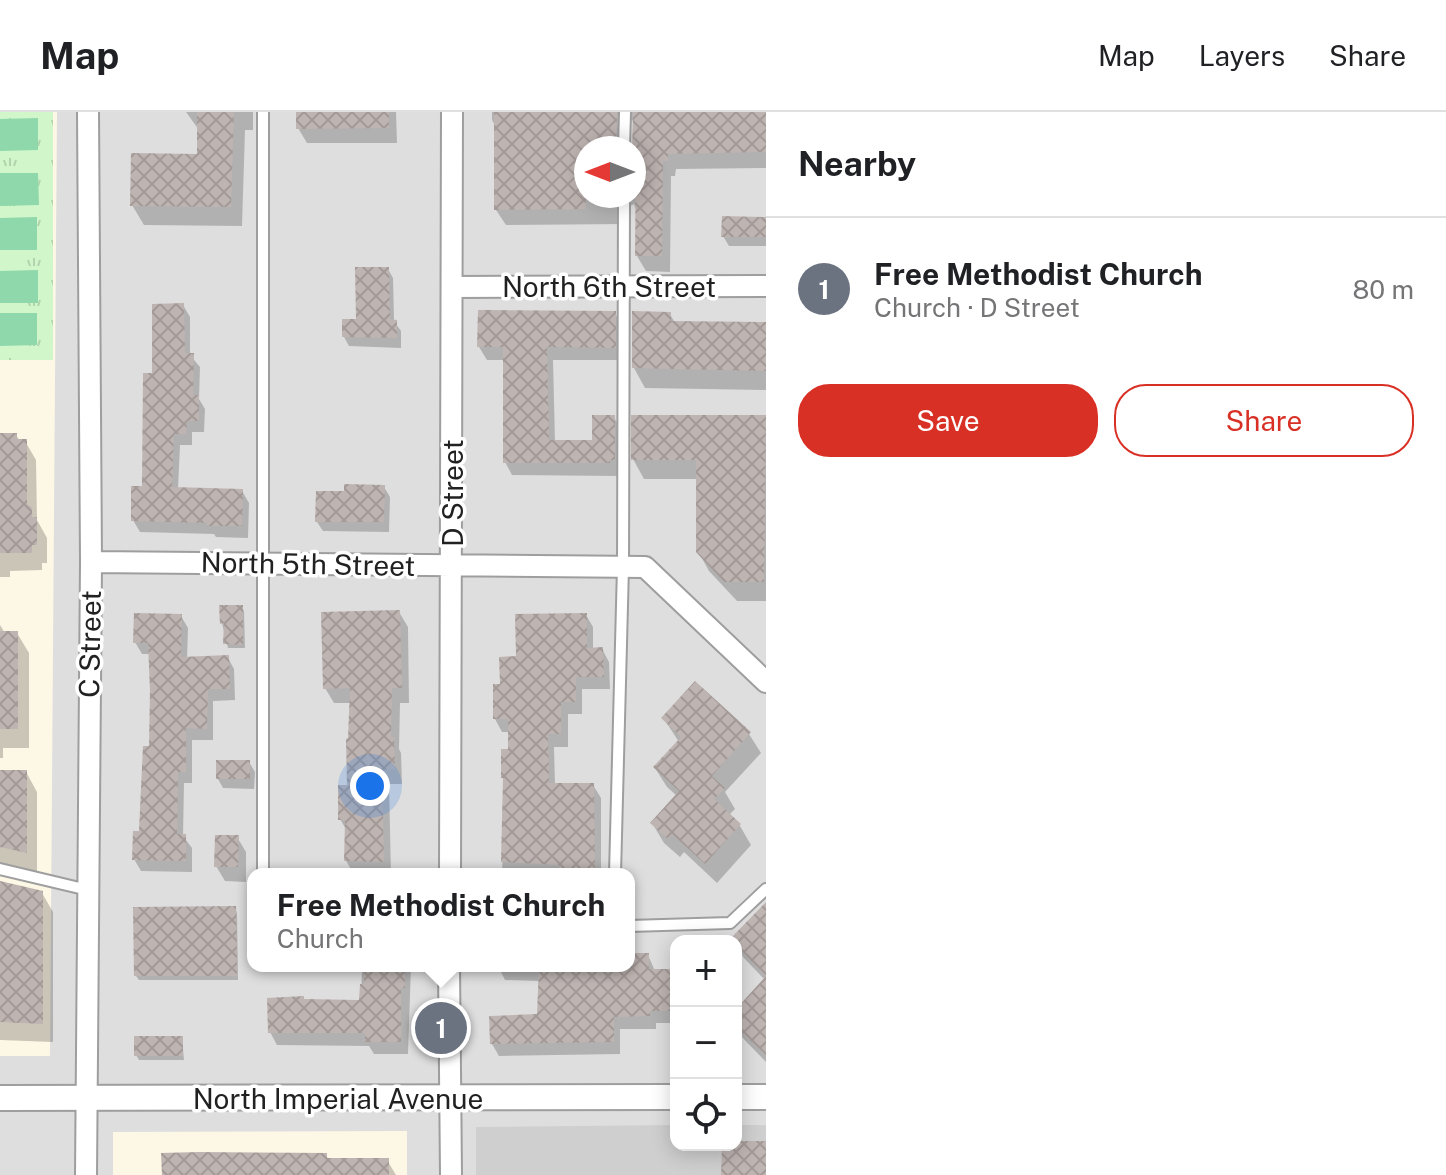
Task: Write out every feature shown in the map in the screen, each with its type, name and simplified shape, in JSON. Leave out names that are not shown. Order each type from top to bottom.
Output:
[{"type":"street","name":"C Street","points":[[86,1175],[91,562],[88,112]]},
{"type":"street","name":"D Street","points":[[450,868],[452,112]]},
{"type":"street","name":"North 6th Street","points":[[453,287],[766,286]]},
{"type":"street","name":"North 5th Street","points":[[91,562],[645,567],[766,682]]},
{"type":"street","points":[[449,972],[451,1175]]},
{"type":"street","name":"North Imperial Avenue","points":[[0,1098],[670,1097]]},
{"type":"street","points":[[742,1097],[766,1097]]},
{"type":"lane","points":[[263,112],[263,868]]},
{"type":"lane","points":[[624,136],[625,112]]},
{"type":"lane","points":[[615,868],[623,567],[624,208]]},
{"type":"lane","points":[[0,869],[88,890]]},
{"type":"lane","points":[[635,926],[730,923],[766,889]]},
{"type":"shaded area","points":[[0,112],[766,112],[766,1175],[0,1175]]},
{"type":"shaded area","points":[[0,112],[57,112],[50,1056],[0,1056]]},
{"type":"shaded area","points":[[670,1125],[670,1151],[742,1151],[742,1125],[766,1125],[766,1175],[476,1175],[476,1127]]},
{"type":"shaded area","points":[[407,1131],[407,1175],[113,1175],[113,1132]]},
{"type":"green space","points":[[0,112],[53,112],[53,360],[0,360]]},
{"type":"green space","points":[[38,118],[38,150],[0,151],[0,119]]},
{"type":"green space","points":[[0,173],[38,173],[39,205],[0,206]]},
{"type":"green space","points":[[37,217],[37,250],[0,250],[0,218]]},
{"type":"green space","points":[[38,270],[38,303],[0,303],[0,271]]},
{"type":"green space","points":[[0,313],[37,313],[37,345],[0,346]]},
{"type":"building","points":[[197,112],[234,112],[231,207],[130,206],[131,153],[197,154]]},
{"type":"building","points":[[296,112],[389,112],[389,128],[296,129]]},
{"type":"building","points":[[494,112],[617,112],[616,136],[574,136],[574,208],[586,209],[494,210]]},
{"type":"building","points":[[633,112],[766,112],[766,152],[668,154],[668,161],[663,161],[662,256],[635,256],[635,208],[646,208],[646,136],[632,136]]},
{"type":"building","points":[[722,216],[766,217],[766,237],[721,237]]},
{"type":"building","points":[[355,267],[389,267],[390,319],[397,320],[397,338],[342,337],[342,319],[356,319]]},
{"type":"building","points":[[184,303],[185,353],[194,353],[193,395],[199,395],[199,421],[187,421],[186,434],[174,434],[172,487],[243,489],[242,526],[131,521],[131,486],[142,486],[143,373],[152,373],[152,304]]},
{"type":"building","points":[[478,310],[616,311],[616,348],[547,347],[549,440],[592,440],[592,415],[615,415],[615,460],[610,460],[610,463],[503,463],[503,347],[477,347]]},
{"type":"building","points":[[632,311],[671,312],[671,321],[766,322],[766,371],[632,368]]},
{"type":"building","points":[[631,415],[766,415],[764,582],[724,582],[696,552],[696,460],[631,460]]},
{"type":"building","points":[[0,433],[17,433],[17,439],[27,439],[27,504],[32,508],[32,517],[37,517],[37,545],[32,545],[32,553],[0,553]]},
{"type":"building","points":[[344,484],[385,485],[384,522],[315,522],[316,491],[344,491]]},
{"type":"building","points":[[219,605],[243,605],[243,645],[223,644],[224,623],[220,624]]},
{"type":"building","points":[[400,610],[402,688],[392,688],[391,737],[394,737],[395,769],[382,770],[384,862],[344,861],[345,820],[338,820],[338,785],[347,785],[346,739],[350,688],[323,689],[321,612]]},
{"type":"building","points":[[134,613],[182,614],[181,657],[229,655],[230,689],[208,689],[207,729],[186,728],[186,772],[178,772],[177,834],[186,834],[186,861],[132,860],[133,831],[139,831],[143,746],[149,746],[150,691],[148,643],[133,643]]},
{"type":"building","points":[[587,613],[587,648],[603,647],[604,677],[576,677],[576,702],[561,702],[561,734],[548,734],[549,783],[594,783],[595,868],[501,862],[501,749],[508,749],[508,719],[493,719],[493,684],[500,684],[499,657],[516,656],[515,614]]},
{"type":"building","points":[[0,631],[18,631],[18,729],[0,729]]},
{"type":"building","points":[[695,681],[751,732],[712,776],[725,788],[714,799],[741,824],[705,864],[672,834],[668,839],[650,823],[679,791],[653,767],[681,737],[661,718]]},
{"type":"building","points":[[216,760],[250,760],[250,779],[216,779]]},
{"type":"building","points":[[0,770],[27,770],[27,853],[0,847]]},
{"type":"building","points":[[215,835],[239,835],[238,867],[214,867]]},
{"type":"building","points":[[0,881],[43,891],[43,1024],[0,1022]]},
{"type":"building","points":[[766,902],[766,976],[742,951],[742,935],[734,935]]},
{"type":"building","points":[[236,906],[237,976],[134,976],[133,907]]},
{"type":"building","points":[[635,953],[649,953],[649,969],[670,969],[670,1011],[650,1011],[650,1016],[614,1017],[614,1042],[490,1044],[489,1016],[537,1014],[539,972],[635,972]]},
{"type":"building","points":[[364,972],[405,972],[405,988],[401,988],[401,1042],[365,1042],[365,1033],[268,1033],[267,998],[304,996],[304,999],[359,1000],[360,984],[364,984]]},
{"type":"building","points":[[766,976],[766,1055],[742,1033],[742,1002]]},
{"type":"building","points":[[134,1036],[183,1036],[183,1056],[134,1056]]},
{"type":"building","points":[[742,1141],[766,1141],[766,1175],[721,1175],[722,1151],[742,1151]]},
{"type":"building","points":[[161,1153],[327,1153],[327,1158],[389,1158],[389,1175],[162,1175]]},
{"type":"place","name":"Free Methodist Church","points":[[441,1028]]}]
